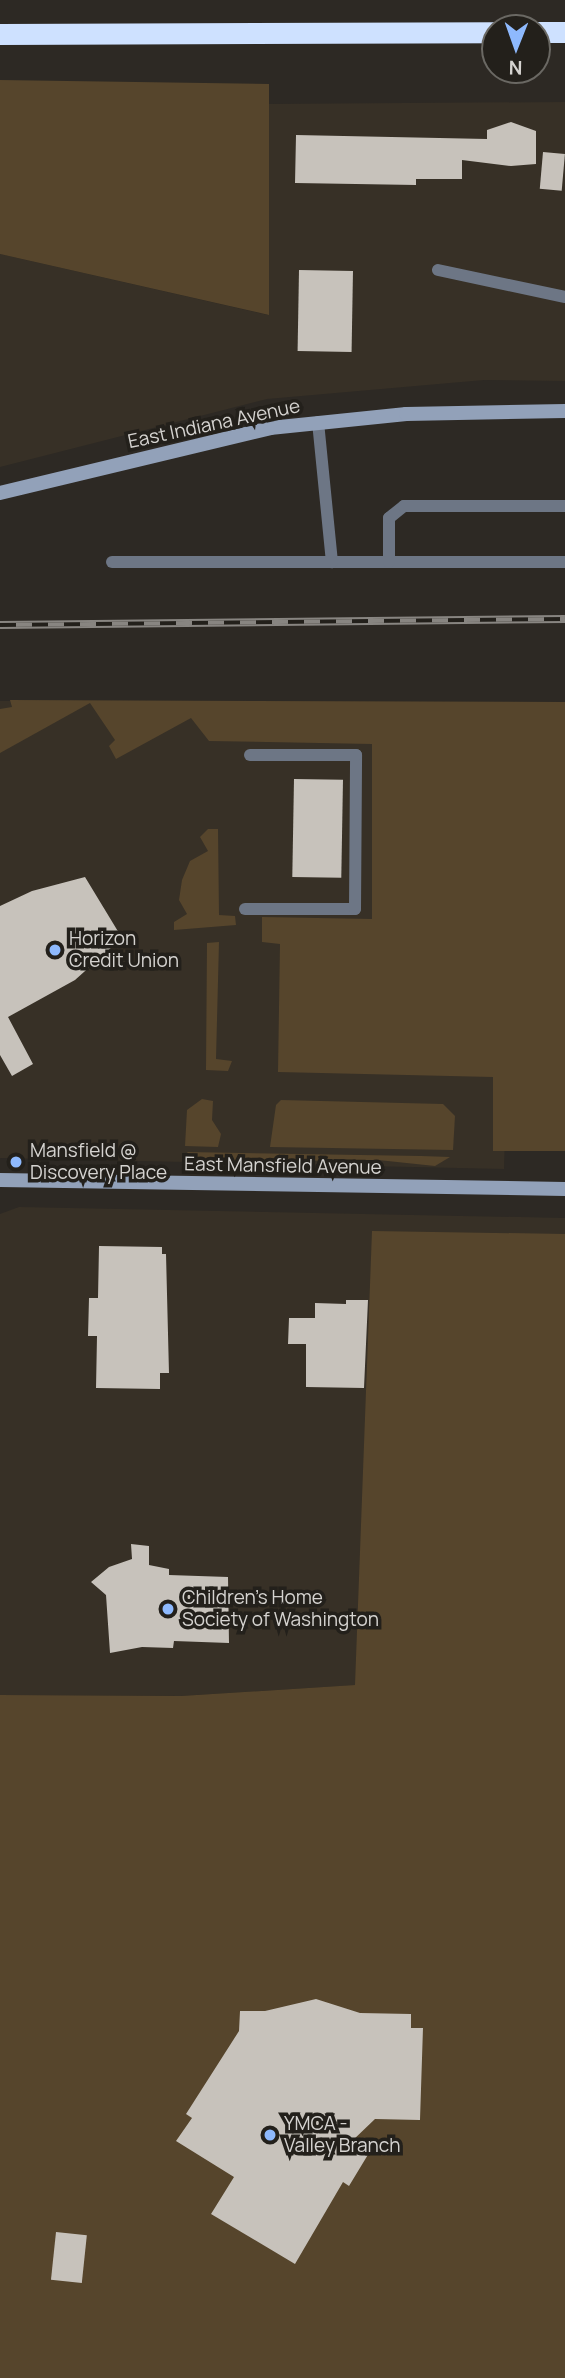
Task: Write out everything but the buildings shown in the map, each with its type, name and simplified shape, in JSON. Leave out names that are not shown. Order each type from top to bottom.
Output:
[{"type":"highway","points":[[0,34],[481,32]]},
{"type":"main road","name":"East Indiana Avenue","points":[[0,493],[270,428],[406,414],[565,411]]},
{"type":"main road","name":"East Mansfield Avenue","points":[[0,1180],[565,1189]]},
{"type":"lane","points":[[438,270],[565,297]]},
{"type":"lane","points":[[318,422],[332,562]]},
{"type":"lane","points":[[390,562],[389,518],[404,506],[565,506]]},
{"type":"lane","points":[[112,562],[565,562]]},
{"type":"lane","points":[[245,909],[355,909],[356,755],[250,755]]},
{"type":"shaded area","points":[[0,80],[269,84],[269,315],[0,254]]},
{"type":"shaded area","points":[[565,102],[565,381],[484,380],[267,399],[0,467],[0,254],[268,315],[269,104]]},
{"type":"shaded area","points":[[10,700],[565,702],[565,1151],[493,1151],[493,1077],[278,1072],[280,944],[262,942],[262,917],[372,919],[372,744],[209,741],[191,718],[116,759],[109,746],[115,740],[90,703],[0,753],[0,709],[12,707]]},
{"type":"shaded area","points":[[0,701],[352,702],[372,744],[372,919],[508,1025],[504,1169],[0,1158]]},
{"type":"shaded area","points":[[208,829],[218,829],[219,915],[235,916],[236,925],[174,930],[174,922],[187,914],[179,900],[182,880],[190,861],[208,851],[200,837]]},
{"type":"shaded area","points":[[219,942],[216,1059],[232,1061],[228,1071],[206,1070],[207,943]]},
{"type":"shaded area","points":[[202,1099],[213,1101],[212,1120],[221,1134],[218,1147],[185,1146],[187,1110]]},
{"type":"shaded area","points":[[281,1100],[443,1104],[455,1116],[453,1150],[270,1147],[276,1105]]},
{"type":"shaded area","points":[[187,1152],[450,1157],[435,1166],[378,1160],[194,1162]]},
{"type":"shaded area","points":[[19,1207],[565,1218],[565,1690],[356,1685],[181,1696],[0,1695],[0,1214]]},
{"type":"shaded area","points":[[372,1231],[565,1234],[565,2378],[0,2378],[0,1695],[181,1696],[355,1685]]},
{"type":"railway","points":[[0,625],[565,619]]},
{"type":"place","name":"Horizon Credit Union","points":[[55,950]]},
{"type":"place","name":"Mansfield @ Discovery Place","points":[[16,1162]]},
{"type":"place","name":"Children's Home Society of Washington","points":[[168,1609]]},
{"type":"place","name":"YMCA - Valley Branch","points":[[270,2135]]}]
